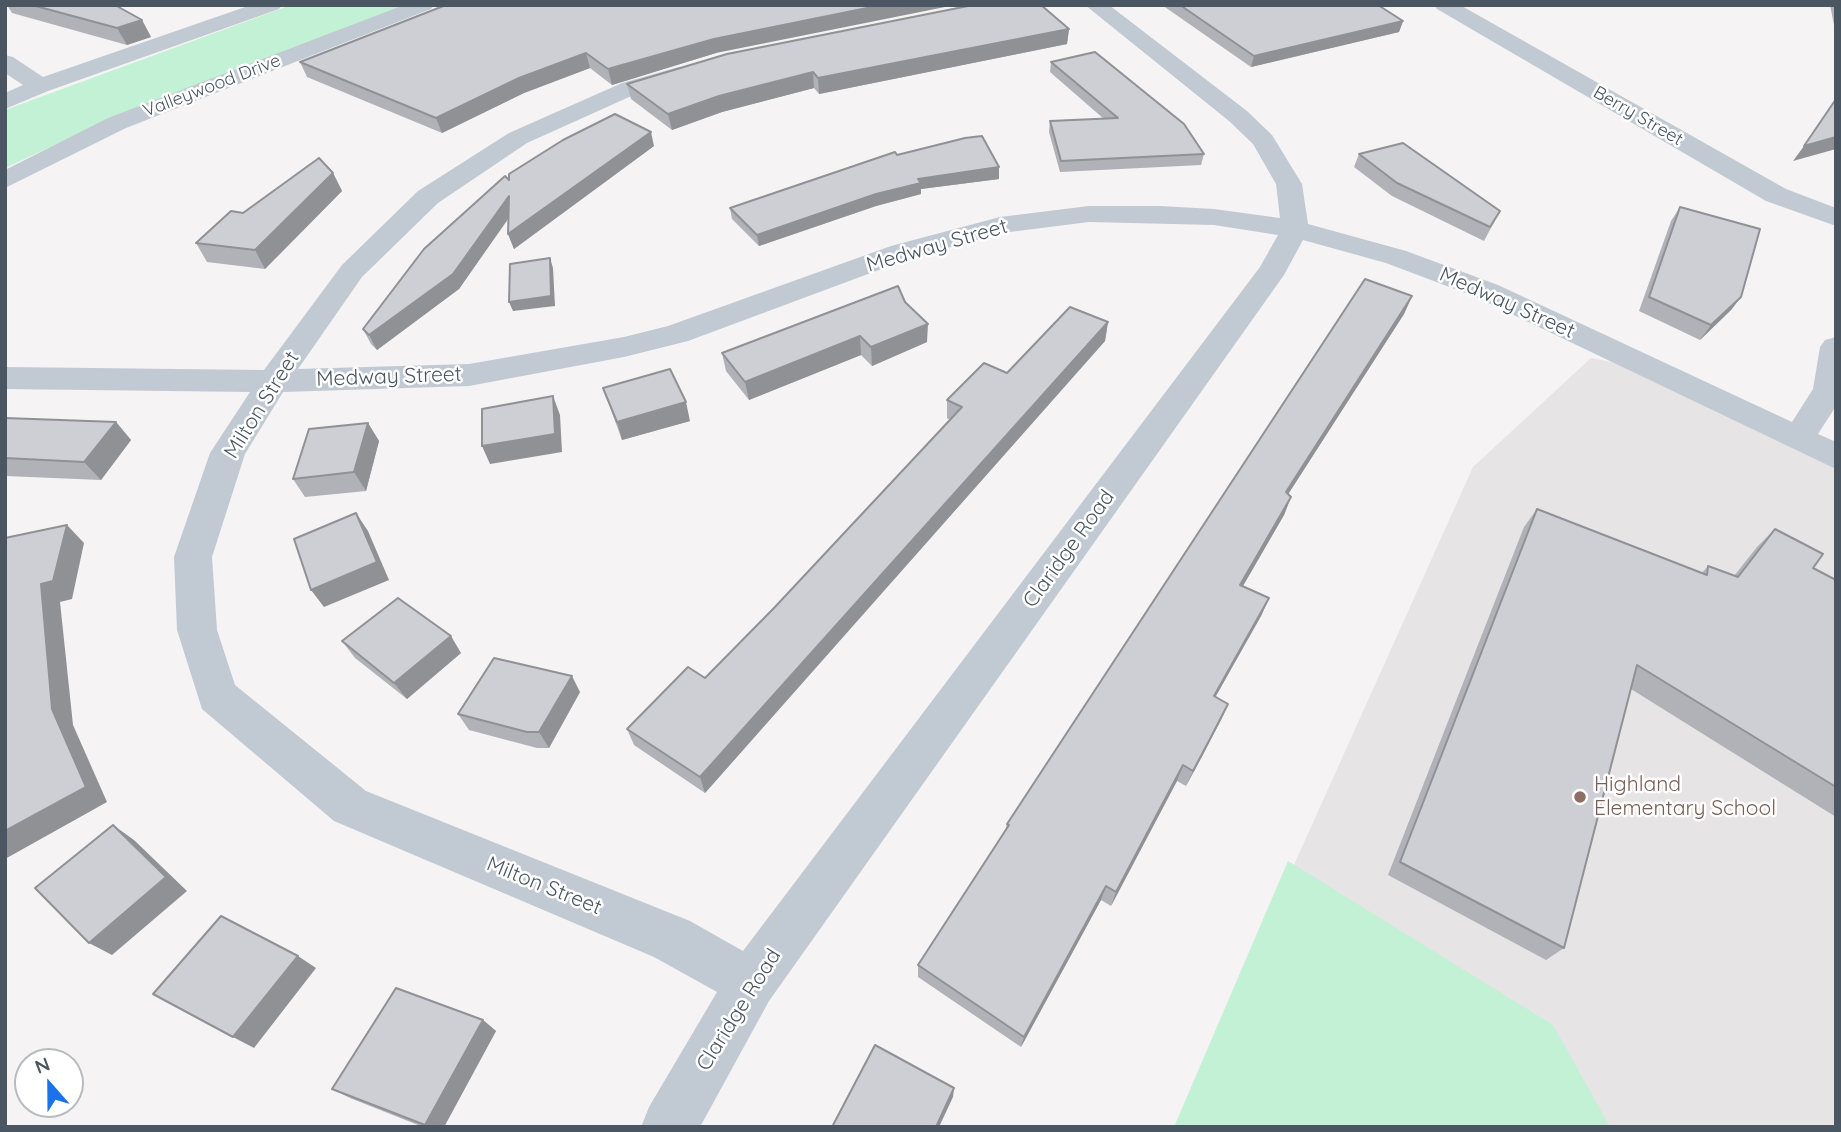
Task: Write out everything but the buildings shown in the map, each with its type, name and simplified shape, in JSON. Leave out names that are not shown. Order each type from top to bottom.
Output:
[{"type":"street","points":[[5,102],[40,86],[272,5]]},
{"type":"street","name":"Valleywood Drive","points":[[5,180],[117,123],[424,5]]},
{"type":"street","points":[[1095,5],[1238,116],[1263,140],[1289,184],[1295,229]]},
{"type":"street","name":"Berry Street","points":[[1444,5],[1776,195],[1836,218]]},
{"type":"street","points":[[5,62],[40,86]]},
{"type":"street","name":"Milton Street","points":[[713,64],[630,88],[518,138],[428,197],[352,271],[273,381],[228,453],[193,557],[197,629],[217,696],[350,806],[672,939],[751,983]]},
{"type":"street","name":"Medway Street","points":[[5,378],[273,381],[468,375],[624,347],[677,334],[901,253],[1000,225],[1090,214],[1160,214],[1214,217],[1295,229],[1396,257],[1487,291],[1836,457]]},
{"type":"street","name":"Claridge Road","points":[[669,1127],[751,983],[1274,269],[1295,229]]},
{"type":"street","points":[[1798,439],[1829,390],[1836,347]]},
{"type":"shaded area","name":"Highland Elementary School","points":[[1591,358],[1653,370],[1836,459],[1836,1127],[1176,1127],[1473,467]]},
{"type":"green space","points":[[291,5],[407,5],[119,115],[5,168],[5,110]]},
{"type":"green space","points":[[1288,861],[1553,1025],[1610,1127],[1174,1127]]},
{"type":"place","name":"Highland Elementary School","points":[[1580,797]]}]
